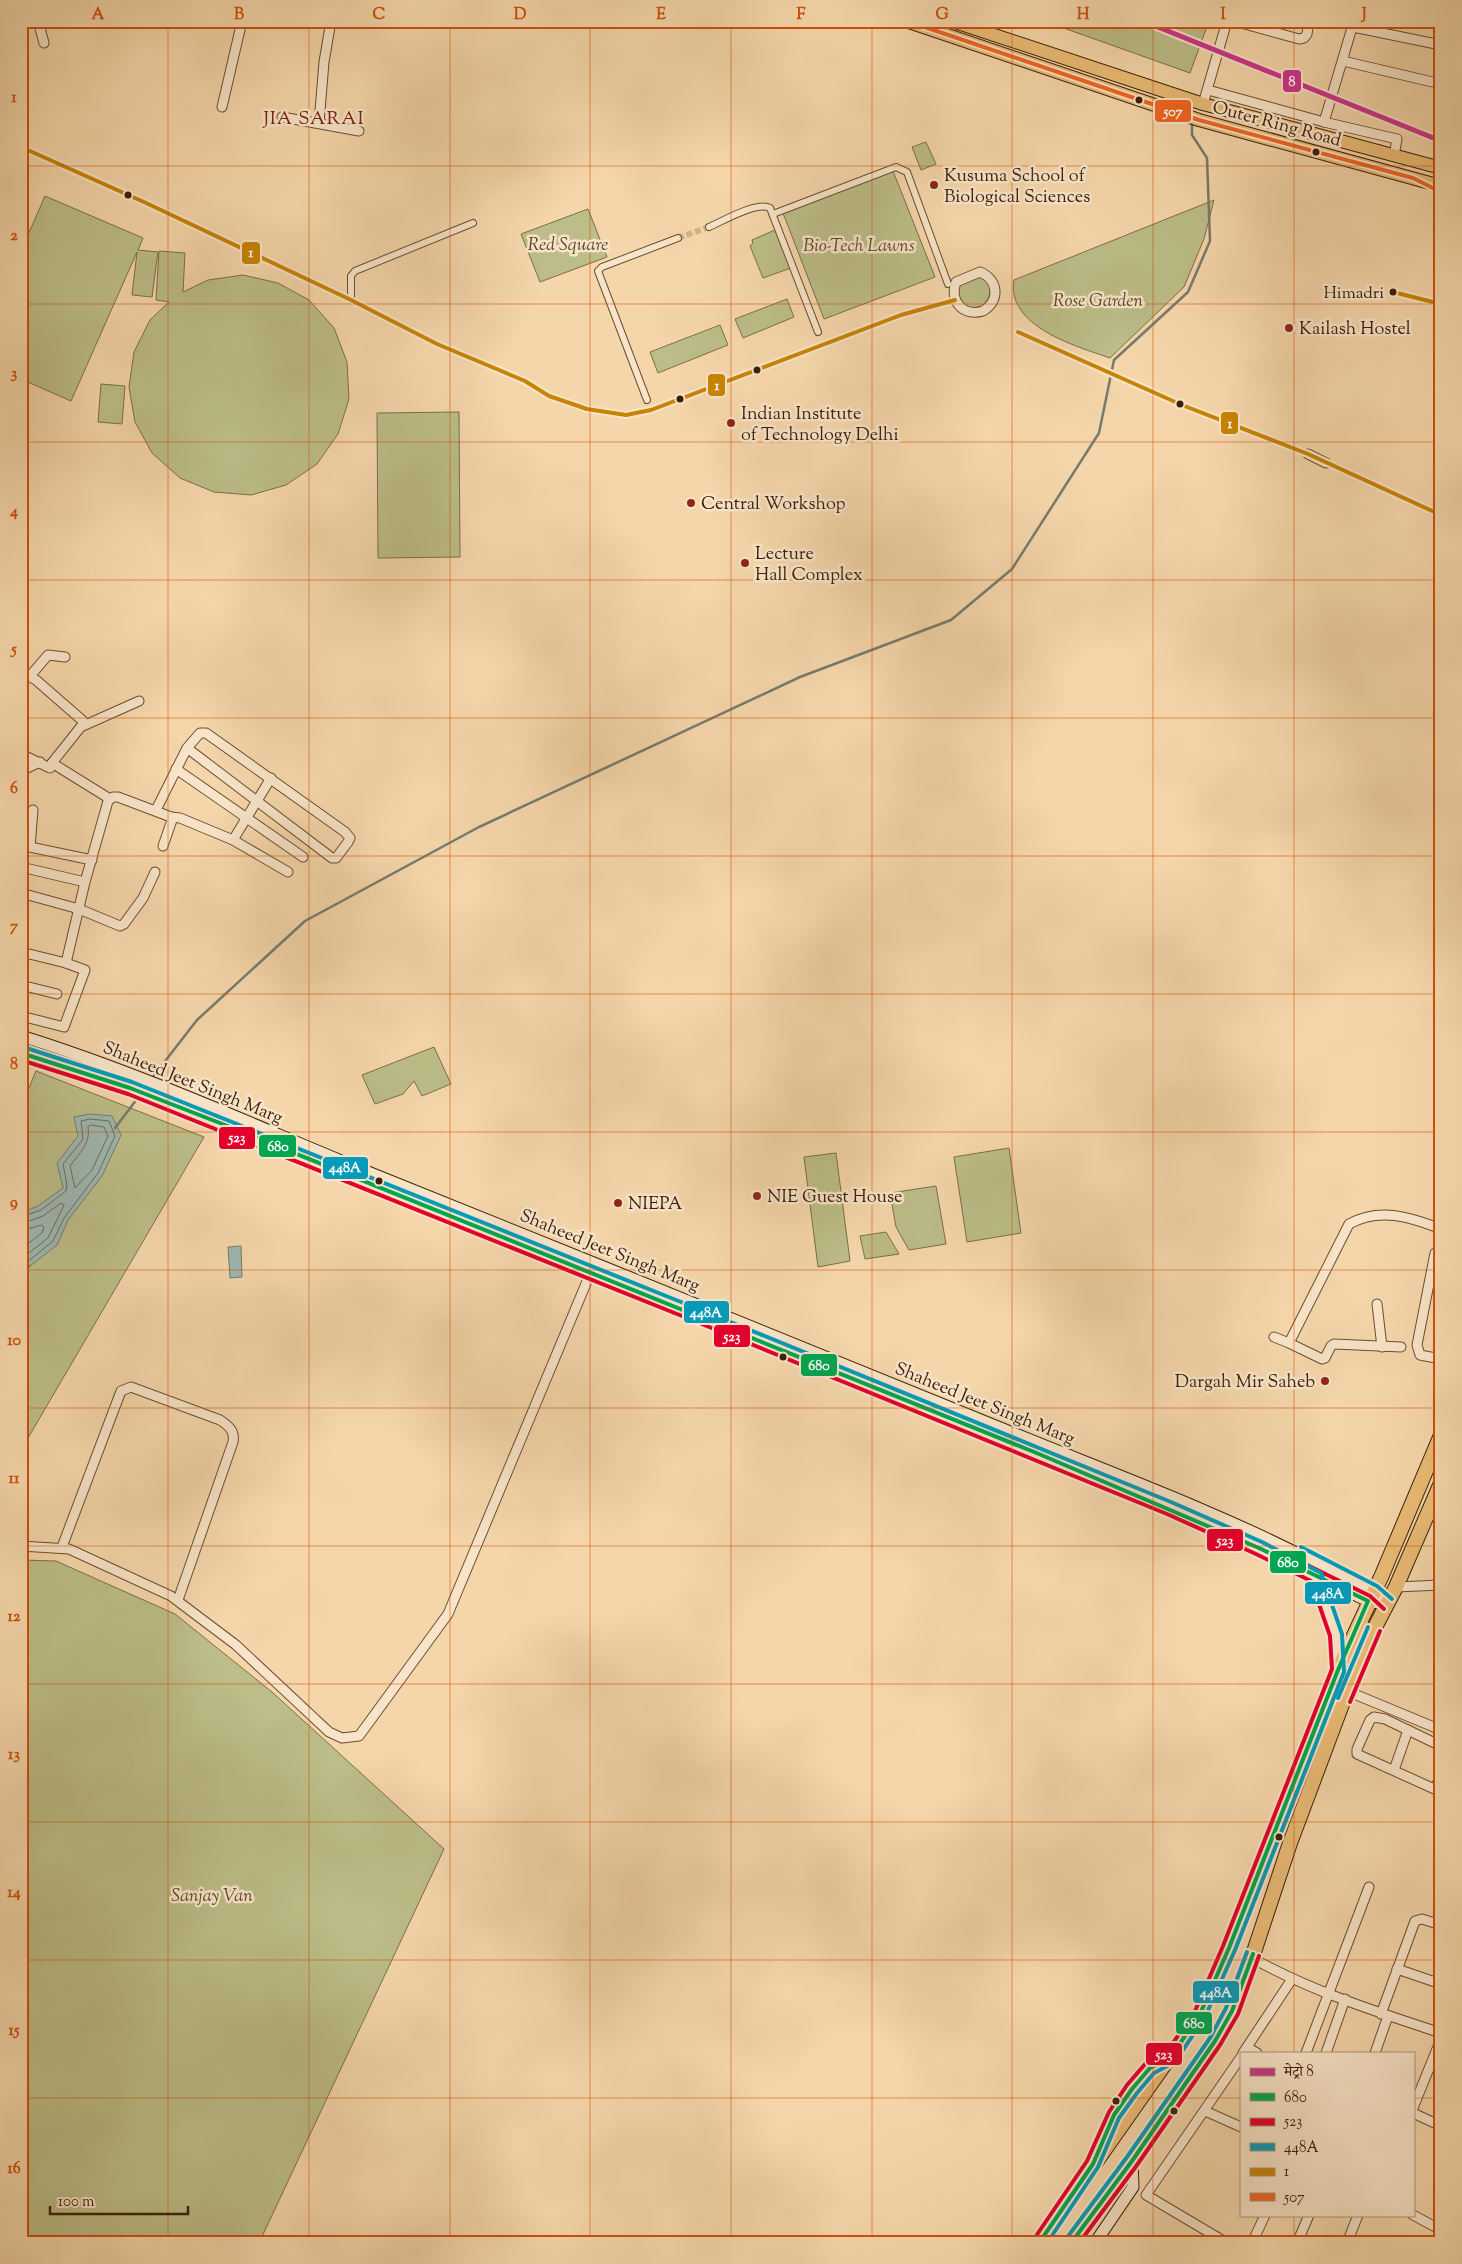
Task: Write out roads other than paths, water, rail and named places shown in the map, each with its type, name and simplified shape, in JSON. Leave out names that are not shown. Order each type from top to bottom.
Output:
[{"type":"highway","points":[[1039,2243],[1200,2014],[1229,1948],[1338,1670],[1441,1435]]},
{"type":"highway","points":[[1071,2243],[1132,2161],[1215,2041],[1232,2012],[1290,1843],[1347,1691],[1374,1629],[1396,1587],[1441,1483]]},
{"type":"main road","name":"Outer Ring Road","points":[[906,21],[1199,120],[1441,186]]},
{"type":"main road","name":"Outer Ring Road","points":[[952,21],[1203,104],[1441,168]]},
{"type":"main road","name":"Shaheed Jeet Singh Marg","points":[[21,1036],[73,1052],[150,1082],[1191,1505],[1283,1546],[1371,1596]]},
{"type":"main road","name":"Shaheed Jeet Singh Marg","points":[[21,1053],[141,1093],[476,1226],[590,1274],[1057,1461],[1260,1548],[1316,1577],[1371,1596]]},
{"type":"main road","points":[[1316,1577],[1333,1621],[1336,1635],[1338,1670]]},
{"type":"main road","points":[[1371,1596],[1388,1604]]},
{"type":"main road","points":[[1095,2243],[1133,2187],[1132,2161]]},
{"type":"street","points":[[38,21],[44,43]]},
{"type":"street","points":[[222,107],[242,21]]},
{"type":"street","points":[[319,124],[324,62],[331,21]]},
{"type":"street","points":[[1203,104],[1227,21]]},
{"type":"street","points":[[1234,21],[1299,39],[1304,38],[1307,34],[1309,21]]},
{"type":"street","points":[[1324,122],[1352,23],[1441,45]]},
{"type":"street","points":[[1343,60],[1441,84]]},
{"type":"street","points":[[1208,90],[1324,122],[1397,139],[1394,156]]},
{"type":"street","points":[[1263,120],[1268,106]]},
{"type":"street","points":[[282,117],[360,131]]},
{"type":"street","points":[[773,214],[896,167],[907,172],[948,284]]},
{"type":"street","points":[[709,227],[758,206],[767,206],[773,214],[818,332]]},
{"type":"street","points":[[351,300],[351,276],[355,271],[473,223]]},
{"type":"street","points":[[647,400],[598,272],[602,267],[678,238]]},
{"type":"street","points":[[980,272],[990,278],[996,294],[991,304],[977,313],[970,312],[959,306],[955,300],[954,288],[956,282],[962,280],[980,272]]},
{"type":"street","points":[[1308,454],[1326,462]]},
{"type":"street","points":[[65,657],[48,655],[25,674],[82,721],[83,726]]},
{"type":"street","points":[[21,754],[50,768],[52,763],[83,726],[139,701]]},
{"type":"street","points":[[156,810],[187,748],[200,733],[208,733],[346,832],[350,838],[348,842],[336,858],[332,858],[187,748]]},
{"type":"street","points":[[21,771],[40,762]]},
{"type":"street","points":[[52,763],[110,799]]},
{"type":"street","points":[[176,770],[303,857]]},
{"type":"street","points":[[233,840],[271,778]]},
{"type":"street","points":[[66,964],[85,882],[106,805],[110,799],[118,797],[171,817],[180,818],[233,840],[288,872]]},
{"type":"street","points":[[33,810],[30,847],[92,860]]},
{"type":"street","points":[[163,846],[172,820],[171,817]]},
{"type":"street","points":[[21,867],[85,882]]},
{"type":"street","points":[[21,893],[79,909],[115,925],[124,924],[143,898],[156,872]]},
{"type":"street","points":[[21,952],[85,970],[64,1027],[21,1016]]},
{"type":"street","points":[[21,985],[57,994]]},
{"type":"street","points":[[1289,1343],[1349,1224],[1369,1216],[1386,1214],[1406,1217],[1441,1229]]},
{"type":"street","points":[[1435,1252],[1417,1345],[1420,1355],[1441,1359]]},
{"type":"street","points":[[21,1546],[62,1547],[178,1600],[236,1645],[330,1732],[342,1738],[358,1736],[448,1614],[590,1274]]},
{"type":"street","points":[[1430,1278],[1441,1278]]},
{"type":"street","points":[[1377,1304],[1382,1347]]},
{"type":"street","points":[[1274,1337],[1322,1359],[1325,1358],[1334,1344],[1401,1348]]},
{"type":"street","points":[[62,1547],[121,1391],[131,1387],[220,1420],[229,1426],[233,1433],[233,1442],[178,1600]]},
{"type":"street","points":[[1396,1587],[1441,1585]]},
{"type":"street","points":[[1347,1691],[1441,1730]]},
{"type":"street","points":[[1441,1746],[1386,1718],[1374,1717],[1370,1720],[1357,1749],[1357,1754],[1438,1790],[1441,1775]]},
{"type":"street","points":[[1394,1770],[1411,1732],[1419,1721]]},
{"type":"street","points":[[1306,2052],[1369,1887]]},
{"type":"street","points":[[1375,2052],[1397,1969],[1415,1921],[1422,1919],[1441,1925]]},
{"type":"street","points":[[1252,1958],[1292,1978],[1329,1993],[1385,2015],[1441,2033]]},
{"type":"street","points":[[1397,1969],[1441,1984]]},
{"type":"street","points":[[1245,2050],[1292,1978]]},
{"type":"street","points":[[1326,2052],[1345,1999]]},
{"type":"street","points":[[1414,2106],[1441,2039]]},
{"type":"street","points":[[1227,2243],[1146,2195],[1240,2058]]},
{"type":"street","points":[[1205,2111],[1240,2128]]},
{"type":"street","points":[[1414,2113],[1441,2126]]},
{"type":"street","points":[[1252,2243],[1265,2216]]},
{"type":"street","points":[[1296,2243],[1309,2216]]},
{"type":"street","points":[[1347,2243],[1358,2216]]},
{"type":"street","points":[[1414,2216],[1441,2230]]},
{"type":"water","points":[[90,1114],[112,1116],[121,1135],[102,1176],[68,1220],[57,1245],[21,1273],[21,1213],[38,1206],[63,1188],[57,1163],[78,1136],[74,1117]]},
{"type":"water","points":[[241,1246],[242,1277],[230,1278],[228,1247]]},
{"type":"waterway","points":[[1191,21],[1191,27]]},
{"type":"waterway","points":[[152,1078],[197,1020],[305,921],[479,827],[800,677],[951,620],[1012,569],[1099,433],[1114,360],[1188,292],[1210,241],[1207,158],[1192,135],[1192,124]]},
{"type":"waterway","points":[[115,1128],[140,1095]]},
{"type":"waterway","points":[[21,1277],[29,1266]]},
{"type":"tunnel","points":[[678,238],[709,227]]},
{"type":"metro line","name":"8","points":[[1143,21],[1441,141]]},
{"type":"place","name":"Kusuma School of Biological Sciences","points":[[934,185]]},
{"type":"place","name":"Himadri","points":[[1393,292]]},
{"type":"place","name":"Kailash Hostel","points":[[1289,328]]},
{"type":"place","name":"Indian Institute of Technology Delhi","points":[[731,423]]},
{"type":"place","name":"Central Workshop","points":[[691,503]]},
{"type":"place","name":"Lecture Hall Complex","points":[[745,563]]},
{"type":"place","name":"NIE Guest House","points":[[757,1196]]},
{"type":"place","name":"NIEPA","points":[[618,1203]]},
{"type":"place","name":"Dargah Mir Saheb","points":[[1325,1381]]},
{"type":"district","name":"JIA SARAI","points":[[314,117]]},
{"type":"park label","name":"Red Square","points":[[568,244]]},
{"type":"park label","name":"Bio-Tech Lawns","points":[[859,245]]},
{"type":"park label","name":"Rose Garden","points":[[1098,300]]},
{"type":"park label","name":"Sanjay Van","points":[[212,1895]]}]
